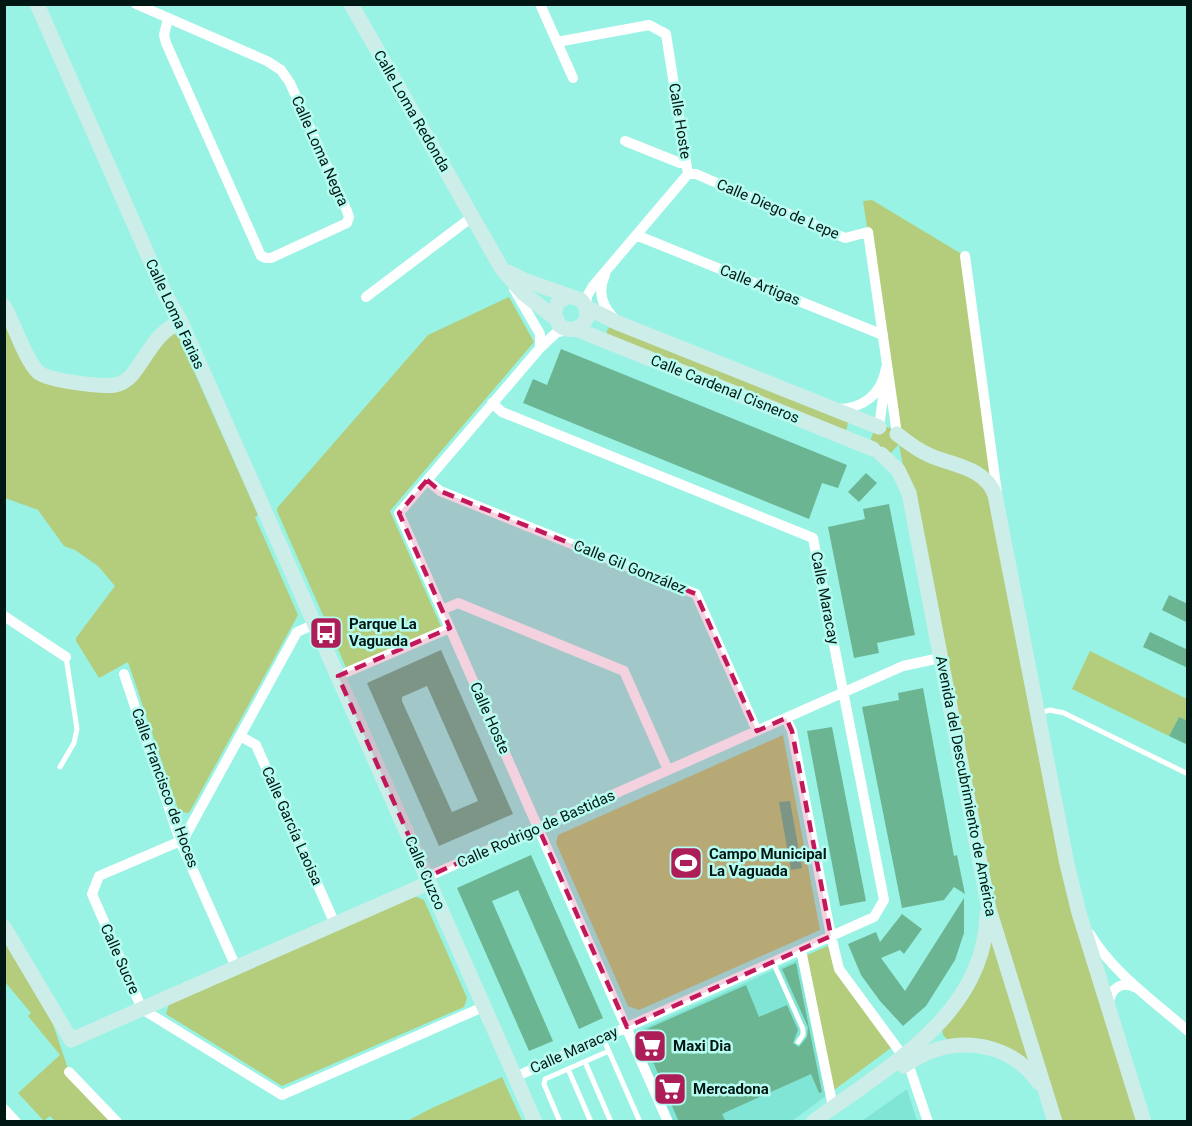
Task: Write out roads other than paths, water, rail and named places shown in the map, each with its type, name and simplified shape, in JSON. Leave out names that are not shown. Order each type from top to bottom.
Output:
[{"type":"street","name":"Calle Loma Farias","points":[[37,4],[165,294],[181,322],[315,624]]},
{"type":"street","name":"Calle Loma Negra","points":[[136,4],[267,61],[285,74],[347,211],[349,217],[347,223],[271,258],[261,255],[166,43],[164,35],[168,18]]},
{"type":"street","name":"Calle Loma Redonda","points":[[351,4],[499,264],[511,274],[518,286]]},
{"type":"street","points":[[540,4],[573,78]]},
{"type":"street","name":"Calle Hoste","points":[[557,42],[649,25],[666,34],[688,174],[592,286],[587,296],[586,307]]},
{"type":"street","points":[[625,141],[680,163],[686,162]]},
{"type":"street","name":"Calle Diego de Lepe","points":[[688,174],[696,174],[845,238],[868,232],[883,335]]},
{"type":"street","points":[[366,297],[472,217]]},
{"type":"street","name":"Calle Artigas","points":[[636,235],[883,335]]},
{"type":"street","points":[[965,256],[998,507],[1067,864],[1079,912],[1144,1122]]},
{"type":"street","points":[[611,264],[603,279],[601,293],[605,308],[618,322]]},
{"type":"street","points":[[518,286],[581,300],[586,307],[587,318],[583,325],[571,329],[559,325],[554,317],[518,286]]},
{"type":"street","points":[[518,286],[540,334],[540,348]]},
{"type":"street","name":"Calle Hoste","points":[[570,296],[579,295],[592,286]]},
{"type":"street","points":[[554,317],[556,305],[562,299],[570,296]]},
{"type":"street","points":[[4,306],[32,364],[39,373],[49,378],[105,385],[116,385],[127,380],[166,329],[181,322]]},
{"type":"street","name":"Calle Cardenal Cisneros","points":[[586,307],[879,427]]},
{"type":"street","name":"Calle Hoste","points":[[540,348],[554,317]]},
{"type":"street","name":"Calle Hoste","points":[[571,329],[556,333],[540,348],[399,513],[668,1122]]},
{"type":"street","name":"Calle Cardenal Cisneros","points":[[571,329],[877,452]]},
{"type":"street","points":[[883,335],[887,359],[897,434],[899,442],[891,453],[877,452],[871,437],[879,427],[887,359]]},
{"type":"street","points":[[833,409],[853,407],[869,400],[883,381],[887,359]]},
{"type":"street","name":"Calle Maracay","points":[[492,404],[502,412],[813,538],[884,900],[874,917],[515,1077]]},
{"type":"street","points":[[879,427],[890,427],[925,453],[970,469],[982,477],[993,488],[998,507]]},
{"type":"street","name":"Avenida del Descubrimiento de América","points":[[877,452],[898,470],[907,488],[985,890],[1006,968],[1055,1122]]},
{"type":"street","name":"Calle Gil González","points":[[427,480],[440,491],[696,594],[757,731]]},
{"type":"street","points":[[442,610],[458,603],[624,671],[668,770]]},
{"type":"street","points":[[4,616],[66,657]]},
{"type":"street","points":[[180,841],[183,840],[297,632],[315,624]]},
{"type":"street","name":"Calle Cuzco","points":[[315,624],[535,1122]]},
{"type":"street","points":[[338,676],[450,628]]},
{"type":"street","name":"Calle Rodrigo de Bastidas","points":[[4,927],[71,1040],[424,885],[427,877],[844,692],[908,664],[940,657]]},
{"type":"street","name":"Calle Francisco de Hoces","points":[[124,674],[180,841],[236,967]]},
{"type":"street","points":[[786,718],[792,731],[839,969],[906,1059],[928,1122]]},
{"type":"street","name":"Calle García Laoisa","points":[[240,736],[256,745],[335,924]]},
{"type":"street","name":"Calle Sucre","points":[[180,841],[99,876],[92,894],[142,1009],[282,1095],[483,1007]]},
{"type":"street","points":[[813,1122],[831,1114],[906,1059],[947,1016],[978,963],[986,930],[985,890]]},
{"type":"street","points":[[1079,912],[1100,950],[1112,964],[1188,1031]]},
{"type":"street","points":[[801,950],[831,1114]]},
{"type":"street","points":[[1112,1017],[1109,1000],[1116,988],[1127,984],[1142,991]]},
{"type":"street","points":[[947,1016],[943,1024],[943,1035],[948,1040],[1007,1054],[1026,1067],[1039,1083],[1050,1105]]},
{"type":"street","points":[[906,1059],[932,1050],[962,1044]]},
{"type":"street","points":[[69,1072],[117,1122]]},
{"type":"street","points":[[4,1109],[16,1121]]},
{"type":"lane","points":[[60,767],[74,743],[76,729],[66,657]]},
{"type":"lane","points":[[1038,713],[1050,710],[1064,713],[1188,774]]},
{"type":"lane","points":[[773,962],[803,1029],[802,1039],[798,1042]]},
{"type":"lane","points":[[603,1038],[640,1122]]},
{"type":"lane","points":[[560,1122],[544,1083],[545,1079],[609,1051]]},
{"type":"lane","points":[[585,1062],[611,1122]]},
{"type":"lane","points":[[568,1069],[591,1122]]},
{"type":"place","name":"Parque La Vaguada","points":[[326,633]]},
{"type":"place","name":"Campo Municipal La Vaguada","points":[[686,863]]},
{"type":"place","name":"Maxi Dia","points":[[650,1046]]},
{"type":"place","name":"Mercadona","points":[[670,1089]]}]
